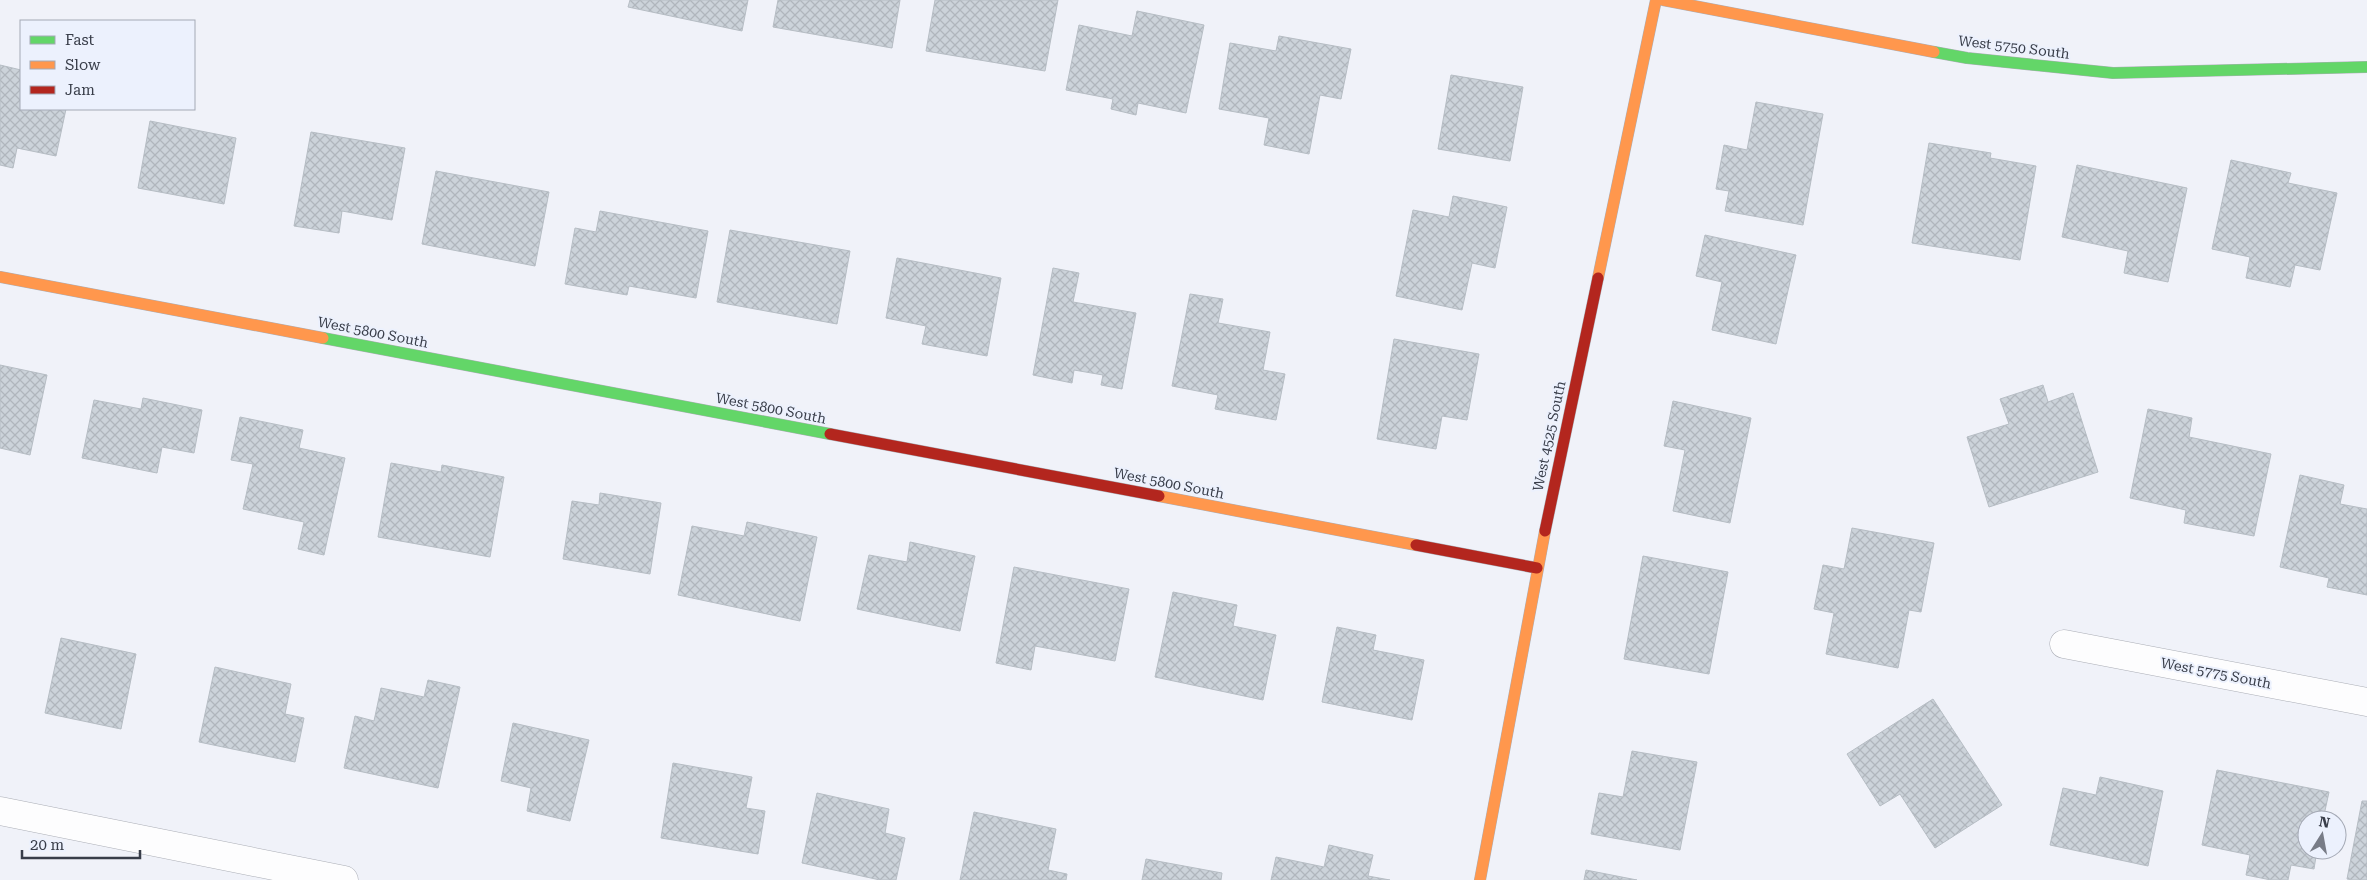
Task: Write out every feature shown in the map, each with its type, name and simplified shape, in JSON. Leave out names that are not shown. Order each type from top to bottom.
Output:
[{"type":"street","name":"West 4525 South","points":[[1480,880],[1537,568],[1656,0]]},
{"type":"street","name":"West 5750 South","points":[[1663,0],[1966,58],[2112,73],[2367,67]]},
{"type":"street","name":"West 5800 South","points":[[0,276],[1537,568]]},
{"type":"street","name":"West 5775 South","points":[[2064,644],[2367,702]]},
{"type":"street","points":[[0,811],[232,869],[344,880]]},
{"type":"building","points":[[630,0],[748,0],[742,31],[628,7]]},
{"type":"building","points":[[778,0],[900,0],[892,48],[773,27]]},
{"type":"building","points":[[935,0],[1058,0],[1045,71],[926,51]]},
{"type":"building","points":[[1137,11],[1204,25],[1186,113],[1138,103],[1136,115],[1111,109],[1113,99],[1066,90],[1079,25],[1132,36]]},
{"type":"building","points":[[1279,36],[1351,49],[1341,99],[1320,95],[1309,154],[1264,145],[1269,118],[1219,109],[1230,43],[1276,51]]},
{"type":"building","points":[[0,65],[20,70],[20,110],[66,110],[56,156],[17,148],[13,168],[0,165]]},
{"type":"building","points":[[1451,75],[1523,87],[1510,161],[1438,149]]},
{"type":"building","points":[[1756,102],[1823,114],[1803,225],[1725,211],[1729,191],[1716,189],[1724,145],[1747,150]]},
{"type":"building","points":[[150,121],[236,138],[224,204],[138,188]]},
{"type":"building","points":[[311,132],[405,148],[392,220],[342,211],[339,233],[294,226]]},
{"type":"building","points":[[1929,143],[1991,153],[1990,158],[2036,166],[2020,260],[1912,243]]},
{"type":"building","points":[[2231,160],[2291,173],[2288,183],[2337,193],[2320,270],[2295,265],[2290,287],[2246,278],[2250,257],[2212,249]]},
{"type":"building","points":[[2077,165],[2187,188],[2168,282],[2124,273],[2128,251],[2062,237]]},
{"type":"building","points":[[436,171],[549,192],[535,266],[422,244]]},
{"type":"building","points":[[1453,196],[1507,207],[1495,268],[1472,263],[1462,310],[1396,296],[1413,210],[1449,217]]},
{"type":"building","points":[[600,211],[708,231],[696,298],[629,286],[627,295],[565,284],[575,228],[596,232]]},
{"type":"building","points":[[730,230],[850,251],[837,324],[717,302]]},
{"type":"building","points":[[1705,235],[1796,255],[1776,344],[1712,330],[1722,282],[1696,276]]},
{"type":"building","points":[[897,258],[1001,278],[987,356],[922,344],[926,326],[886,318]]},
{"type":"building","points":[[1053,268],[1079,273],[1073,302],[1136,313],[1122,389],[1101,385],[1103,375],[1074,370],[1072,383],[1033,375]]},
{"type":"building","points":[[1190,294],[1223,299],[1218,323],[1270,332],[1263,370],[1285,374],[1276,420],[1215,409],[1218,395],[1172,386]]},
{"type":"building","points":[[1394,339],[1479,354],[1467,420],[1442,416],[1436,449],[1377,439]]},
{"type":"building","points":[[0,365],[47,375],[30,455],[0,448]]},
{"type":"building","points":[[2043,385],[2048,402],[2073,393],[2098,472],[1989,507],[1967,437],[2009,424],[2000,399]]},
{"type":"building","points":[[143,398],[202,410],[194,453],[162,447],[157,473],[82,458],[94,400],[141,409]]},
{"type":"building","points":[[1673,401],[1751,418],[1730,523],[1673,511],[1685,450],[1664,446]]},
{"type":"building","points":[[2148,409],[2192,418],[2189,437],[2271,454],[2254,536],[2184,523],[2186,510],[2130,498]]},
{"type":"building","points":[[240,417],[303,430],[299,448],[345,458],[324,555],[298,549],[304,522],[243,509],[253,464],[231,460]]},
{"type":"building","points":[[391,463],[441,472],[442,465],[504,477],[490,557],[378,537]]},
{"type":"building","points":[[2300,475],[2344,485],[2340,504],[2367,509],[2367,595],[2327,587],[2329,578],[2280,567]]},
{"type":"building","points":[[600,493],[661,503],[650,574],[563,559],[572,501],[599,505]]},
{"type":"building","points":[[747,522],[817,537],[800,621],[678,595],[692,526],[744,536]]},
{"type":"building","points":[[1852,528],[1934,543],[1921,612],[1909,610],[1898,668],[1826,654],[1834,613],[1814,609],[1823,565],[1844,569]]},
{"type":"building","points":[[910,542],[975,556],[960,631],[857,609],[869,555],[907,562]]},
{"type":"building","points":[[1643,556],[1728,572],[1709,674],[1624,659]]},
{"type":"building","points":[[1014,567],[1129,589],[1115,661],[1035,646],[1031,670],[996,663]]},
{"type":"building","points":[[1173,592],[1237,605],[1233,626],[1276,635],[1263,700],[1155,677]]},
{"type":"building","points":[[1337,627],[1376,635],[1373,650],[1424,660],[1412,720],[1322,702]]},
{"type":"building","points":[[61,638],[136,654],[121,729],[45,713]]},
{"type":"building","points":[[215,667],[291,684],[285,714],[304,718],[295,762],[199,742]]},
{"type":"building","points":[[428,680],[460,687],[438,788],[344,768],[355,716],[374,721],[381,688],[424,697]]},
{"type":"building","points":[[1933,699],[2002,805],[1935,848],[1900,794],[1880,806],[1847,754]]},
{"type":"building","points":[[513,723],[589,740],[570,821],[527,811],[531,788],[501,781]]},
{"type":"building","points":[[1632,751],[1697,762],[1680,850],[1591,834],[1599,793],[1623,797]]},
{"type":"building","points":[[673,763],[752,777],[746,808],[765,811],[758,854],[661,838]]},
{"type":"building","points":[[2217,770],[2329,792],[2325,810],[2297,810],[2297,860],[2315,860],[2314,869],[2291,865],[2288,880],[2271,880],[2246,875],[2250,855],[2202,845]]},
{"type":"building","points":[[2100,777],[2163,791],[2148,866],[2050,845],[2063,788],[2096,795]]},
{"type":"building","points":[[817,793],[889,809],[885,833],[905,838],[896,880],[880,880],[802,863]]},
{"type":"building","points":[[2362,801],[2367,801],[2367,880],[2353,880],[2347,879]]},
{"type":"building","points":[[974,812],[1056,829],[1048,870],[1067,874],[1066,880],[960,880]]},
{"type":"building","points":[[1329,845],[1373,855],[1368,876],[1390,880],[1271,880],[1276,857],[1324,867]]},
{"type":"building","points":[[1146,859],[1222,873],[1221,880],[1142,880]]},
{"type":"building","points":[[1586,870],[1637,880],[1584,880]]},
{"type":"traffic: fast","points":[[1934,52],[1967,58],[2113,73],[2367,67]]},
{"type":"traffic: fast","points":[[323,338],[830,434]]},
{"type":"traffic: slow","points":[[1598,278],[1656,0]]},
{"type":"traffic: slow","points":[[1663,0],[1934,52]]},
{"type":"traffic: slow","points":[[0,277],[323,338]]},
{"type":"traffic: slow","points":[[1159,496],[1416,545]]},
{"type":"traffic: slow","points":[[1480,880],[1545,531]]},
{"type":"traffic: jam","points":[[1545,531],[1598,278]]},
{"type":"traffic: jam","points":[[830,434],[1159,496]]},
{"type":"traffic: jam","points":[[1416,545],[1537,568]]}]
